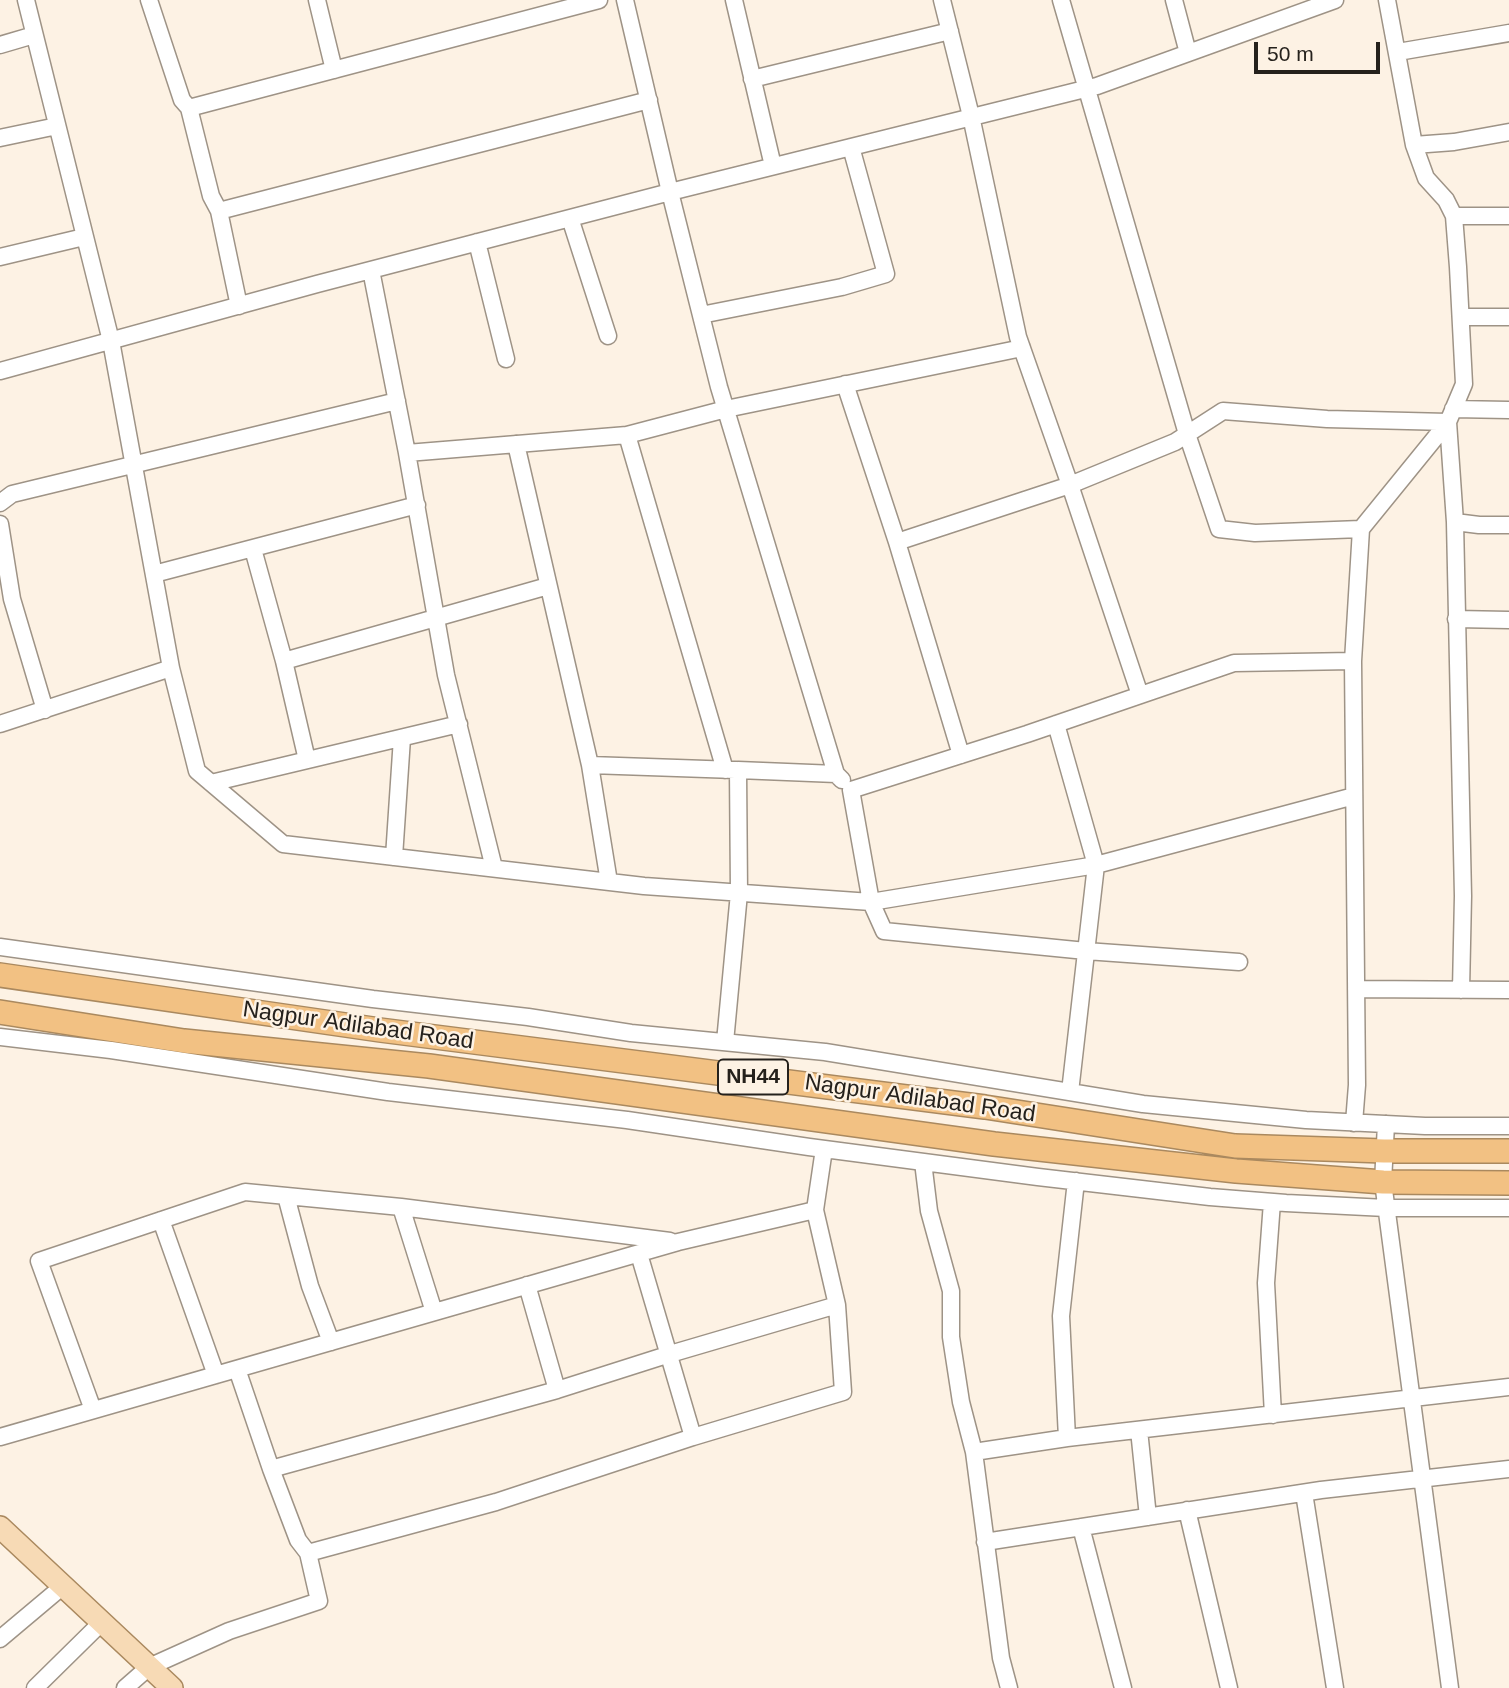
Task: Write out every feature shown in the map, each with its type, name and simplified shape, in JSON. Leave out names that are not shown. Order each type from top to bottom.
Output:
[{"type":"highway","name":"Nagpur Adilabad Road","points":[[0,975],[380,1030],[985,1107],[1235,1146],[1384,1151],[1509,1151]]},
{"type":"highway","name":"Nagpur Adilabad Road","points":[[0,1012],[184,1041],[429,1066],[994,1144],[1236,1171],[1383,1182],[1509,1183]]},
{"type":"main road","points":[[0,1527],[172,1688]]},
{"type":"street","points":[[26,0],[111,341],[171,668],[197,771],[284,844],[610,882],[871,902],[1096,865],[1354,796]]},
{"type":"street","points":[[149,0],[182,100],[189,108],[211,196],[219,211],[239,306]]},
{"type":"street","points":[[317,0],[334,70]]},
{"type":"street","points":[[189,108],[599,0]]},
{"type":"street","points":[[625,0],[670,192],[726,409],[836,774],[851,790],[871,902],[884,932],[1239,962]]},
{"type":"street","points":[[734,0],[773,166]]},
{"type":"street","points":[[942,0],[971,116],[1021,348],[1140,695]]},
{"type":"street","points":[[1061,0],[1187,434],[1219,529],[1255,533],[1361,528]]},
{"type":"street","points":[[1174,0],[1188,53]]},
{"type":"street","points":[[0,371],[477,242],[1088,88],[1335,0]]},
{"type":"street","points":[[1354,1123],[1357,1085],[1353,661],[1361,528],[1450,415],[1464,384],[1454,216],[1446,201],[1426,178],[1414,145],[1387,0]]},
{"type":"street","points":[[752,79],[950,31]]},
{"type":"street","points":[[1398,51],[1509,33]]},
{"type":"street","points":[[0,45],[34,35]]},
{"type":"street","points":[[219,211],[649,100]]},
{"type":"street","points":[[0,138],[57,126]]},
{"type":"street","points":[[1414,145],[1454,142],[1509,132]]},
{"type":"street","points":[[701,315],[842,286],[886,274],[851,146]]},
{"type":"street","points":[[1454,216],[1509,216]]},
{"type":"street","points":[[570,218],[608,337]]},
{"type":"street","points":[[0,257],[84,237]]},
{"type":"street","points":[[477,242],[506,359]]},
{"type":"street","points":[[371,270],[446,675],[494,868]]},
{"type":"street","points":[[1461,317],[1509,317]]},
{"type":"street","points":[[407,453],[627,435],[726,409],[1021,348]]},
{"type":"street","points":[[845,384],[897,542],[961,755]]},
{"type":"street","points":[[0,503],[12,494],[397,401]]},
{"type":"street","points":[[897,542],[1070,485],[1175,442],[1223,411],[1327,419],[1509,410]]},
{"type":"street","points":[[1450,415],[1455,522],[1463,896],[1461,990]]},
{"type":"street","points":[[627,435],[732,770],[739,893],[725,1042]]},
{"type":"street","points":[[516,444],[590,765],[610,882]]},
{"type":"street","points":[[154,574],[416,505]]},
{"type":"street","points":[[1455,522],[1479,525],[1509,524]]},
{"type":"street","points":[[0,524],[12,599],[44,710]]},
{"type":"street","points":[[253,549],[284,661],[307,760]]},
{"type":"street","points":[[284,661],[548,586]]},
{"type":"street","points":[[1456,619],[1509,620]]},
{"type":"street","points":[[851,790],[1234,663],[1353,661]]},
{"type":"street","points":[[0,724],[171,668]]},
{"type":"street","points":[[211,783],[459,724]]},
{"type":"street","points":[[1056,724],[1096,865],[1070,1092]]},
{"type":"street","points":[[393,857],[402,738]]},
{"type":"street","points":[[590,765],[836,774]]},
{"type":"street","points":[[0,947],[631,1033],[825,1052],[1143,1104],[1354,1123],[1509,1126]]},
{"type":"street","points":[[1356,989],[1509,990]]},
{"type":"street","points":[[0,1037],[111,1050],[388,1092],[626,1120],[824,1149],[1210,1197],[1386,1208],[1509,1208]]},
{"type":"street","points":[[985,1107],[990,1079]]},
{"type":"street","points":[[1386,1124],[1383,1182],[1450,1688]]},
{"type":"street","points":[[308,1553],[496,1502],[694,1437],[843,1392],[837,1305],[815,1210],[824,1149]]},
{"type":"street","points":[[923,1162],[929,1212],[951,1291],[951,1337],[961,1402],[974,1452],[1001,1658],[1009,1688]]},
{"type":"street","points":[[1067,1438],[1061,1316],[1076,1181]]},
{"type":"street","points":[[93,1410],[39,1261],[245,1192],[678,1242]]},
{"type":"street","points":[[286,1196],[310,1286],[331,1342]]},
{"type":"street","points":[[1272,1202],[1266,1283],[1273,1415]]},
{"type":"street","points":[[401,1208],[434,1312]]},
{"type":"street","points":[[0,1437],[678,1242],[815,1210]]},
{"type":"street","points":[[161,1220],[216,1375]]},
{"type":"street","points":[[639,1254],[694,1437]]},
{"type":"street","points":[[527,1285],[556,1390]]},
{"type":"street","points":[[271,1469],[556,1390],[837,1305]]},
{"type":"street","points":[[125,1688],[149,1667],[229,1631],[319,1601],[308,1553],[298,1540],[237,1369]]},
{"type":"street","points":[[974,1452],[1067,1438],[1509,1387]]},
{"type":"street","points":[[1139,1430],[1148,1517]]},
{"type":"street","points":[[985,1542],[1304,1493],[1509,1469]]},
{"type":"street","points":[[1304,1493],[1335,1688]]},
{"type":"street","points":[[1187,1510],[1229,1688]]},
{"type":"street","points":[[1081,1527],[1123,1688]]},
{"type":"street","points":[[0,1639],[63,1586]]},
{"type":"street","points":[[35,1688],[102,1622]]}]
